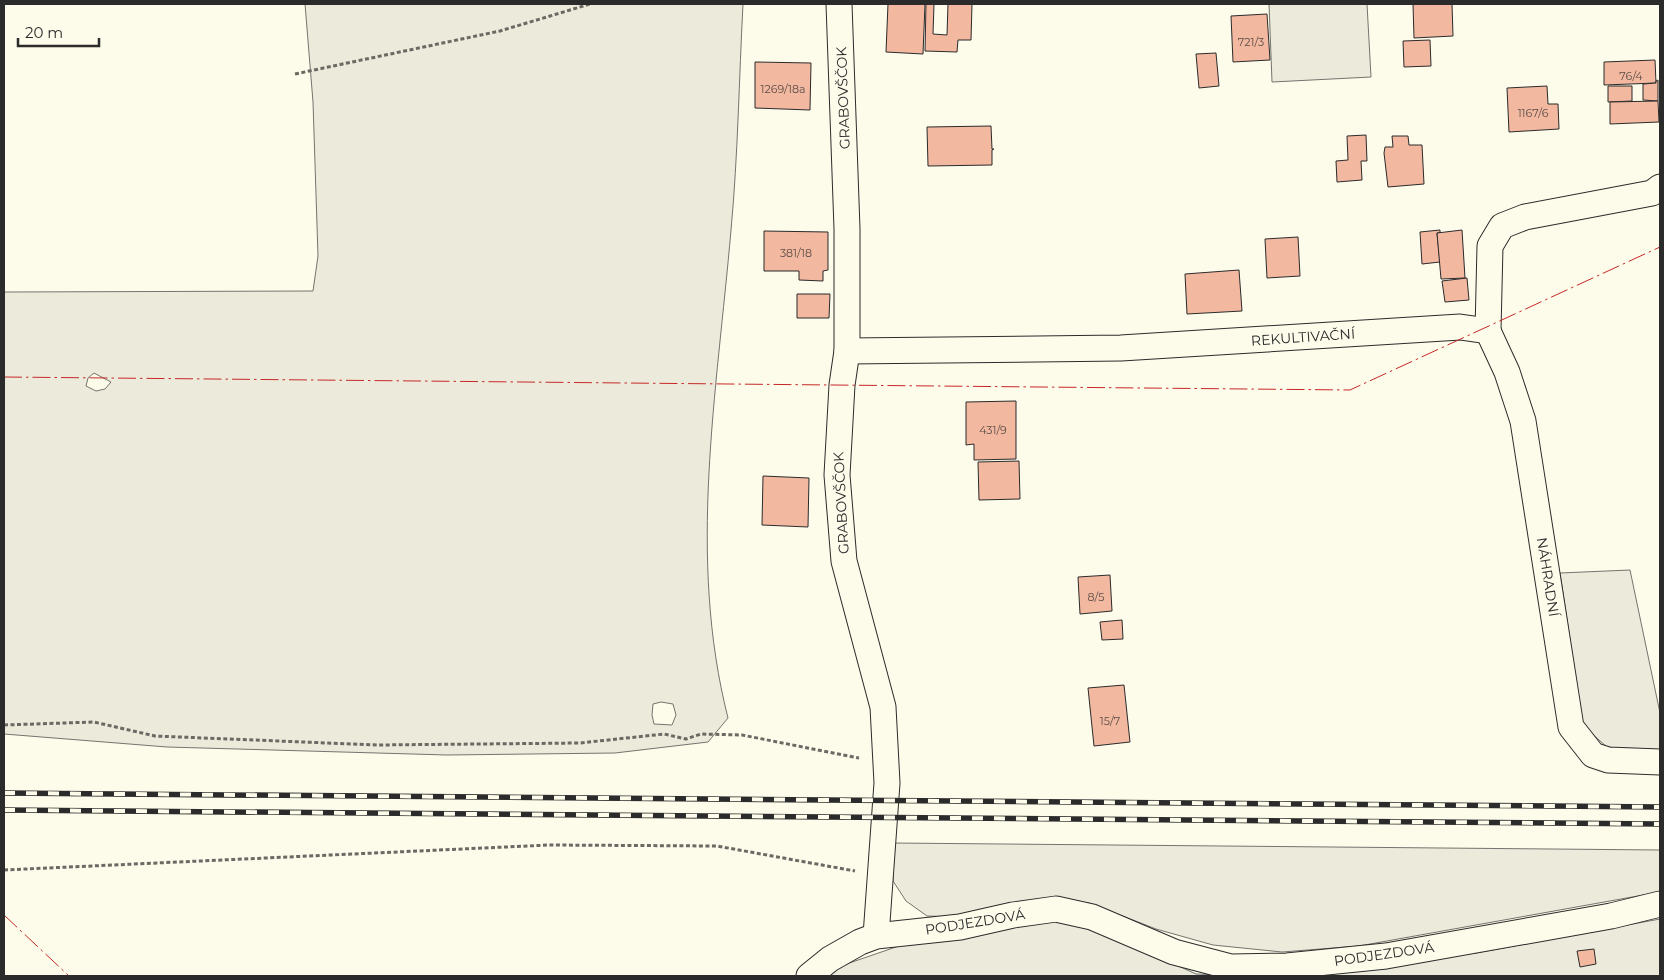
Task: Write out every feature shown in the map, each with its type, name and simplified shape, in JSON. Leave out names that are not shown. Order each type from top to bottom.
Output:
[{"type":"street","name":"GRABOVŠČOK","points":[[840,4],[846,219],[847,351],[842,385],[837,475],[844,561],[883,707],[887,762],[876,936]]},
{"type":"street","points":[[1488,331],[1490,246],[1502,226],[1525,217],[1652,192],[1660,187]]},
{"type":"street","name":"REKULTIVAČNÍ","points":[[847,351],[1121,348],[1460,327],[1488,331]]},
{"type":"street","name":"NÁHRADNÍ","points":[[1488,331],[1507,372],[1524,421],[1571,727],[1593,755],[1608,760],[1660,762]]},
{"type":"street","name":"PODJEZDOVÁ","points":[[809,976],[830,959],[860,942],[876,936],[960,927],[1013,915],[1056,909],[1092,917],[1174,952],[1231,967],[1287,966],[1386,956],[1611,916],[1660,904]]},
{"type":"path","points":[[295,74],[500,31],[590,4]]},
{"type":"path","points":[[4,725],[94,722],[155,736],[377,745],[580,743],[664,734],[686,739],[701,734],[742,735],[840,756],[887,762]]},
{"type":"path","points":[[4,870],[549,846],[717,846],[880,875]]},
{"type":"shaded area","points":[[305,4],[743,4],[735,174],[713,414],[707,536],[709,597],[716,657],[728,718],[708,742],[615,753],[447,755],[167,747],[4,734],[4,292],[313,291],[318,256],[313,102]],"holes":[[[94,373],[111,382],[105,389],[96,391],[86,386],[88,378]],[[661,702],[673,704],[676,715],[672,725],[654,724],[652,715],[653,704]]]},
{"type":"shaded area","points":[[1269,4],[1367,4],[1371,77],[1272,82]]},
{"type":"shaded area","points":[[1630,570],[1660,713],[1660,752],[1607,747],[1583,726],[1560,573]]},
{"type":"shaded area","points":[[893,843],[1660,850],[1660,892],[1359,946],[1282,952],[1213,945],[1156,929],[1089,903],[1027,901],[960,917],[927,916],[906,901],[893,881]]},
{"type":"shaded area","points":[[1057,917],[1086,924],[1196,974],[1258,976],[826,976],[829,970],[925,937]]},
{"type":"shaded area","points":[[1660,919],[1660,976],[1283,976],[1476,953]]},
{"type":"building","points":[[888,4],[925,4],[923,54],[886,52]]},
{"type":"building","points":[[926,4],[934,4],[933,34],[947,35],[948,4],[972,4],[971,40],[958,40],[957,52],[925,51]]},
{"type":"building","points":[[1413,4],[1452,4],[1453,36],[1414,38]]},
{"type":"building","points":[[1267,14],[1270,60],[1233,62],[1231,16]]},
{"type":"building","points":[[1430,40],[1431,66],[1404,67],[1403,41]]},
{"type":"building","points":[[1216,53],[1219,86],[1199,88],[1196,54]]},
{"type":"building","points":[[1655,60],[1656,83],[1604,85],[1604,62]]},
{"type":"building","points":[[755,62],[811,63],[810,110],[755,108]]},
{"type":"building","points":[[1658,80],[1658,101],[1643,100],[1643,84],[1656,83]]},
{"type":"building","points":[[1547,86],[1548,104],[1558,104],[1559,129],[1509,132],[1507,88]]},
{"type":"building","points":[[1608,86],[1632,86],[1632,101],[1608,102]]},
{"type":"building","points":[[1658,101],[1659,122],[1610,124],[1610,102]]},
{"type":"building","points":[[991,126],[992,149],[994,149],[992,150],[992,165],[928,166],[927,127]]},
{"type":"building","points":[[1366,135],[1367,161],[1361,161],[1362,180],[1337,182],[1336,161],[1348,160],[1347,136]]},
{"type":"building","points":[[1392,136],[1408,136],[1409,145],[1422,145],[1424,184],[1388,187],[1384,153],[1385,147],[1393,147]]},
{"type":"building","points":[[1440,230],[1440,233],[1437,233],[1440,262],[1422,264],[1420,232]]},
{"type":"building","points":[[1462,230],[1465,278],[1441,279],[1437,233]]},
{"type":"building","points":[[764,231],[828,232],[828,270],[823,271],[823,281],[799,280],[799,271],[764,271]]},
{"type":"building","points":[[1298,237],[1300,276],[1267,278],[1265,239]]},
{"type":"building","points":[[1239,270],[1242,311],[1187,314],[1185,274]]},
{"type":"building","points":[[1467,278],[1469,300],[1445,302],[1442,281]]},
{"type":"building","points":[[797,294],[830,294],[829,318],[797,318]]},
{"type":"building","points":[[1016,401],[1016,459],[974,460],[974,444],[966,445],[966,402]]},
{"type":"building","points":[[1019,461],[1020,499],[979,500],[978,462]]},
{"type":"building","points":[[763,476],[809,478],[808,527],[762,525]]},
{"type":"building","points":[[1110,575],[1112,611],[1080,614],[1078,577]]},
{"type":"building","points":[[1122,620],[1123,639],[1102,640],[1100,622]]},
{"type":"building","points":[[1124,685],[1130,742],[1094,746],[1088,688]]},
{"type":"building","points":[[1594,949],[1596,964],[1580,967],[1577,951]]},
{"type":"railway","points":[[4,793],[1660,807]]},
{"type":"railway","points":[[4,810],[1660,824]]},
{"type":"power","points":[[4,377],[1350,390],[1660,247]]},
{"type":"power","points":[[4,915],[69,976]]}]
